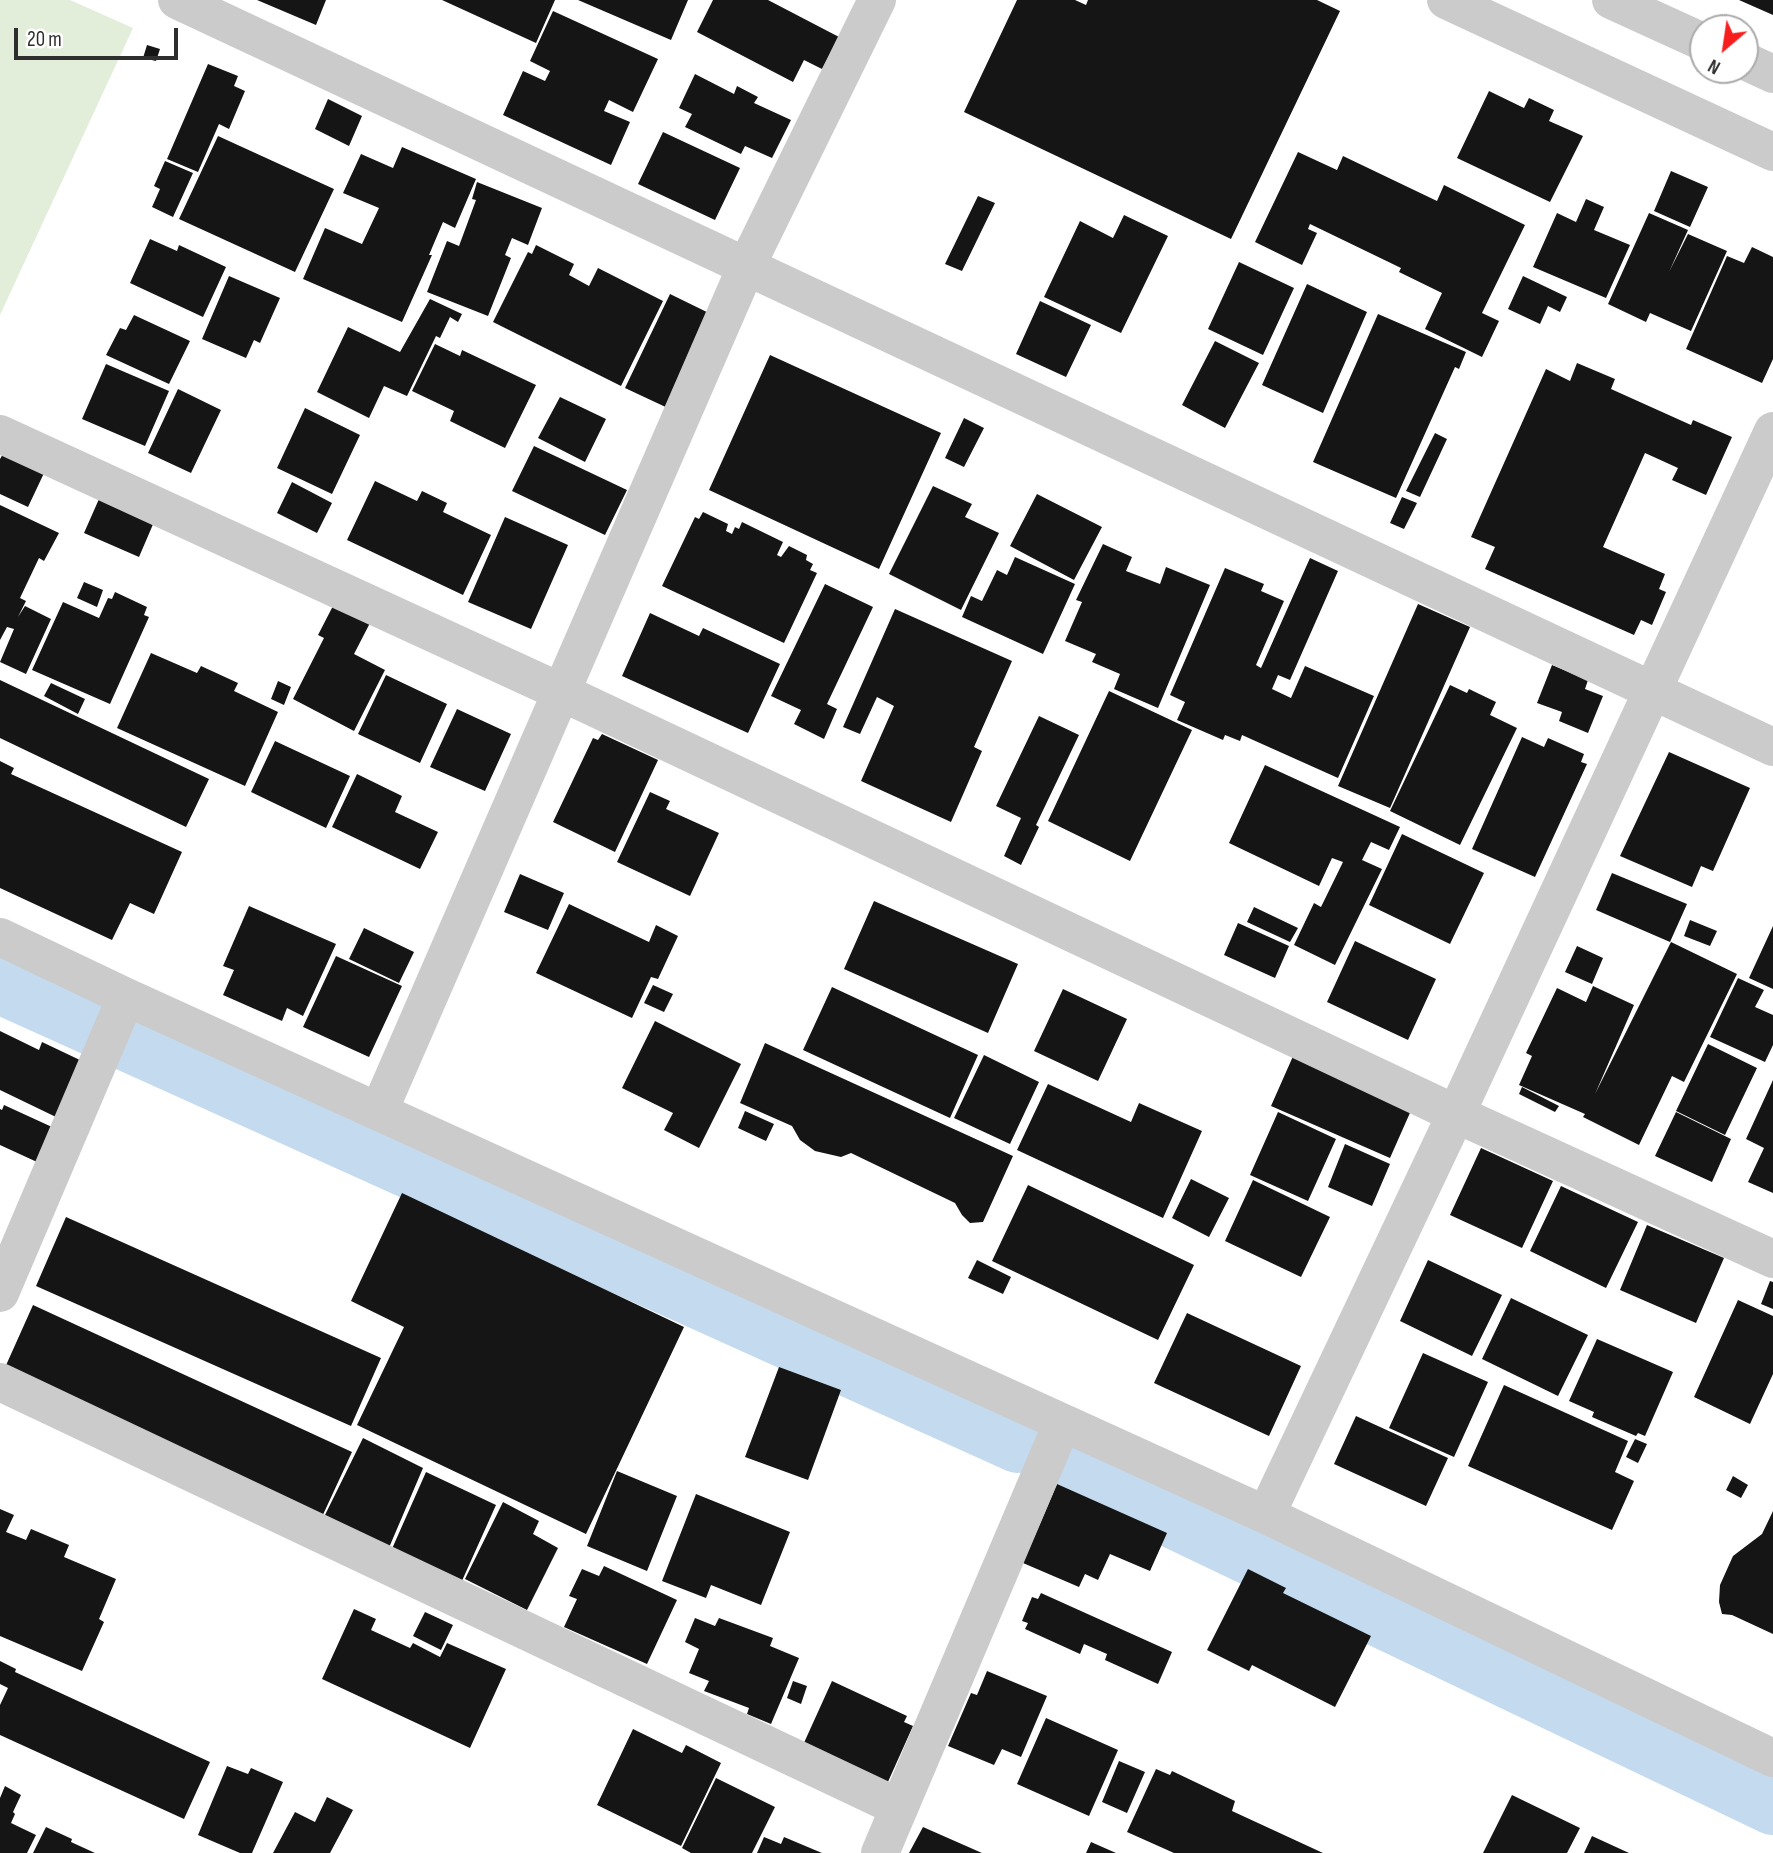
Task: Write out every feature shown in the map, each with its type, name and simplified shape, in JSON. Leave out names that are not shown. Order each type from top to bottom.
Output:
[{"type":"street","points":[[177,0],[1773,747]]},
{"type":"street","points":[[379,1111],[747,265],[877,0]]},
{"type":"street","points":[[1446,0],[1773,152]]},
{"type":"street","points":[[1611,0],[1689,36]]},
{"type":"street","points":[[1266,1515],[1456,1114],[1773,431]]},
{"type":"street","points":[[0,435],[561,692],[1456,1114],[1773,1259]]},
{"type":"street","points":[[0,937],[126,997],[1266,1515],[1773,1758]]},
{"type":"street","points":[[0,1293],[126,997]]},
{"type":"street","points":[[0,1382],[898,1807]]},
{"type":"street","points":[[880,1853],[1062,1424]]},
{"type":"green space","points":[[0,0],[70,0],[133,28],[0,315]]},
{"type":"building","points":[[257,0],[326,0],[316,25]]},
{"type":"building","points":[[442,0],[555,0],[536,43]]},
{"type":"building","points":[[578,0],[688,0],[671,40]]},
{"type":"building","points":[[713,0],[768,0],[839,37],[822,69],[804,60],[793,82],[697,32]]},
{"type":"building","points":[[1017,0],[1075,0],[1086,5],[1088,0],[1317,0],[1340,11],[1231,239],[964,112]]},
{"type":"building","points":[[1739,0],[1773,0],[1773,15]]},
{"type":"building","points":[[553,11],[658,59],[633,112],[609,100],[604,111],[630,122],[611,165],[503,115],[523,71],[545,81],[550,71],[530,61]]},
{"type":"building","points":[[147,45],[160,49],[156,61],[143,58]]},
{"type":"building","points":[[208,64],[238,76],[234,86],[245,91],[229,129],[219,124],[198,172],[167,159]]},
{"type":"building","points":[[695,74],[734,94],[737,86],[758,97],[754,103],[791,120],[772,158],[745,146],[741,154],[685,127],[692,114],[679,108]]},
{"type":"building","points":[[1489,91],[1524,108],[1529,98],[1554,110],[1549,121],[1583,136],[1550,202],[1457,158]]},
{"type":"building","points":[[328,99],[362,116],[349,146],[315,129]]},
{"type":"building","points":[[663,132],[740,168],[715,220],[638,184]]},
{"type":"building","points":[[218,136],[334,189],[295,272],[179,219]]},
{"type":"building","points":[[402,147],[476,179],[455,228],[443,222],[429,255],[432,255],[402,322],[303,279],[325,228],[362,244],[379,208],[343,193],[361,154],[393,168]]},
{"type":"building","points":[[1298,152],[1337,170],[1343,156],[1437,201],[1444,185],[1525,225],[1482,313],[1499,321],[1482,357],[1425,329],[1442,293],[1399,272],[1401,268],[1310,224],[1308,229],[1317,233],[1302,265],[1255,242]]},
{"type":"building","points":[[165,161],[193,173],[173,217],[152,207],[160,189],[154,186]]},
{"type":"building","points":[[1671,171],[1708,187],[1690,227],[1654,211]]},
{"type":"building","points":[[477,182],[542,208],[528,245],[512,238],[505,255],[511,258],[488,316],[427,292],[447,241],[459,246],[476,200],[472,199]]},
{"type":"building","points":[[978,196],[995,203],[962,271],[945,264]]},
{"type":"building","points":[[1586,199],[1604,207],[1594,230],[1630,245],[1606,298],[1533,267],[1557,213],[1576,222]]},
{"type":"building","points":[[1649,213],[1688,230],[1669,272],[1688,234],[1727,251],[1691,331],[1650,313],[1646,322],[1608,304]]},
{"type":"building","points":[[1124,215],[1168,236],[1121,333],[1044,297],[1080,221],[1113,238]]},
{"type":"building","points":[[150,239],[177,251],[179,245],[226,267],[203,317],[130,283]]},
{"type":"building","points":[[536,245],[574,264],[569,275],[589,286],[598,268],[663,301],[621,386],[493,322],[528,252],[532,254]]},
{"type":"building","points":[[1752,247],[1773,257],[1773,359],[1762,383],[1686,349],[1727,256],[1744,263]]},
{"type":"building","points":[[1239,262],[1294,288],[1263,355],[1208,329]]},
{"type":"building","points":[[229,276],[280,298],[260,343],[254,340],[246,358],[202,339]]},
{"type":"building","points":[[1523,276],[1567,297],[1560,312],[1548,306],[1540,324],[1508,309]]},
{"type":"building","points":[[1307,284],[1367,312],[1323,413],[1262,385]]},
{"type":"building","points":[[670,294],[717,317],[672,410],[625,388]]},
{"type":"building","points":[[430,299],[462,314],[458,322],[450,317],[440,338],[436,336],[407,396],[384,386],[369,418],[317,392],[348,327],[400,352]]},
{"type":"building","points":[[1040,301],[1091,325],[1066,377],[1016,354]]},
{"type":"building","points":[[1378,314],[1466,352],[1459,369],[1455,367],[1396,498],[1313,462]]},
{"type":"building","points":[[134,315],[190,341],[169,384],[106,355],[120,328],[126,330]]},
{"type":"building","points":[[1215,341],[1259,363],[1225,428],[1182,405]]},
{"type":"building","points":[[435,344],[460,356],[462,350],[536,385],[505,448],[450,421],[454,411],[412,391]]},
{"type":"building","points":[[770,355],[941,433],[879,569],[709,490]]},
{"type":"building","points":[[1577,363],[1615,379],[1611,389],[1691,425],[1693,420],[1732,437],[1706,495],[1672,480],[1678,468],[1645,453],[1603,547],[1665,574],[1659,589],[1666,592],[1652,625],[1641,620],[1634,635],[1485,569],[1495,547],[1471,537],[1546,369],[1570,381]]},
{"type":"building","points":[[106,364],[169,391],[145,446],[82,419]]},
{"type":"building","points":[[178,389],[221,410],[191,473],[148,453]]},
{"type":"building","points":[[560,397],[606,419],[585,462],[538,438]]},
{"type":"building","points":[[305,408],[360,435],[332,494],[277,468]]},
{"type":"building","points":[[964,418],[984,428],[964,467],[945,458]]},
{"type":"building","points":[[1435,433],[1447,439],[1420,497],[1406,491]]},
{"type":"building","points":[[534,446],[627,490],[605,535],[512,491]]},
{"type":"building","points":[[4,452],[45,471],[28,507],[0,494],[0,459]]},
{"type":"building","points":[[375,481],[417,501],[422,491],[447,503],[443,512],[491,535],[463,595],[347,540]]},
{"type":"building","points":[[292,482],[332,503],[317,533],[277,513]]},
{"type":"building","points":[[933,486],[972,504],[965,517],[999,533],[961,610],[889,574]]},
{"type":"building","points":[[1037,494],[1102,527],[1074,580],[1010,546]]},
{"type":"building","points":[[1402,497],[1417,503],[1404,529],[1390,523]]},
{"type":"building","points":[[99,499],[154,522],[139,557],[84,533]]},
{"type":"building","points":[[0,505],[59,533],[44,561],[39,558],[20,598],[26,601],[18,617],[25,606],[51,619],[26,674],[0,662],[14,629],[7,627],[0,640]]},
{"type":"building","points":[[703,512],[728,524],[726,531],[732,534],[735,527],[739,529],[742,522],[783,542],[777,555],[781,557],[789,546],[807,555],[806,560],[813,564],[810,570],[817,573],[784,643],[662,586],[695,517],[699,519]]},
{"type":"building","points":[[505,517],[568,545],[531,629],[468,602]]},
{"type":"building","points":[[1103,544],[1132,557],[1126,571],[1160,584],[1166,567],[1210,585],[1158,708],[1114,689],[1120,674],[1092,662],[1096,654],[1065,641],[1082,602],[1076,600]]},
{"type":"building","points":[[1015,557],[1075,584],[1043,654],[962,617],[971,596],[982,601],[997,570],[1007,575]]},
{"type":"building","points":[[1310,558],[1338,571],[1290,680],[1278,675],[1272,689],[1291,698],[1305,666],[1374,696],[1338,778],[1242,735],[1240,741],[1225,735],[1223,740],[1177,720],[1185,702],[1170,695],[1225,568],[1264,584],[1261,591],[1284,601],[1256,665],[1261,668]]},
{"type":"building","points":[[84,582],[103,590],[97,607],[77,598]]},
{"type":"building","points":[[825,584],[873,607],[827,704],[837,709],[824,739],[794,724],[801,710],[771,696]]},
{"type":"building","points":[[115,592],[147,607],[144,615],[149,617],[110,704],[32,670],[63,602],[99,618],[108,598],[112,599]]},
{"type":"building","points":[[334,604],[370,623],[354,654],[385,670],[354,731],[293,699],[324,638],[318,635]]},
{"type":"building","points":[[1418,604],[1470,627],[1390,808],[1338,786]]},
{"type":"building","points":[[895,609],[1012,661],[974,747],[982,751],[951,822],[861,781],[894,706],[877,697],[860,734],[843,727]]},
{"type":"building","points":[[650,613],[699,636],[703,628],[780,664],[748,733],[622,676]]},
{"type":"building","points":[[151,653],[197,673],[201,666],[238,683],[234,691],[278,712],[245,786],[117,728]]},
{"type":"building","points":[[1552,665],[1588,680],[1585,689],[1603,696],[1588,733],[1559,721],[1562,712],[1537,703]]},
{"type":"building","points":[[386,675],[447,704],[420,763],[358,734]]},
{"type":"building","points":[[0,680],[209,779],[186,827],[0,738]]},
{"type":"building","points":[[278,681],[291,687],[284,705],[271,699]]},
{"type":"building","points":[[51,683],[85,699],[78,714],[44,696]]},
{"type":"building","points":[[1450,685],[1467,693],[1469,689],[1496,702],[1490,715],[1517,728],[1460,845],[1390,811]]},
{"type":"building","points":[[1109,691],[1192,730],[1130,861],[1048,821]]},
{"type":"building","points":[[457,709],[511,734],[485,791],[430,767]]},
{"type":"building","points":[[1039,716],[1079,735],[1036,825],[1039,827],[1021,865],[1004,856],[1021,818],[996,806]]},
{"type":"building","points":[[602,734],[658,760],[615,852],[553,822],[593,738],[598,740]]},
{"type":"building","points":[[1522,737],[1544,747],[1548,738],[1584,754],[1581,762],[1587,764],[1535,877],[1472,849]]},
{"type":"building","points":[[275,741],[350,776],[326,828],[251,792]]},
{"type":"building","points":[[1669,752],[1750,788],[1713,871],[1701,866],[1692,887],[1620,856]]},
{"type":"building","points":[[0,761],[14,768],[11,774],[182,852],[154,914],[130,903],[112,940],[0,888]]},
{"type":"building","points":[[1265,765],[1400,827],[1389,850],[1371,842],[1362,860],[1382,869],[1335,965],[1294,945],[1314,903],[1321,907],[1343,862],[1332,858],[1319,886],[1229,843]]},
{"type":"building","points":[[357,774],[402,796],[395,812],[438,832],[420,869],[332,827]]},
{"type":"building","points":[[650,792],[670,801],[666,809],[719,833],[690,896],[617,862]]},
{"type":"building","points":[[1402,834],[1484,873],[1450,944],[1369,905]]},
{"type":"building","points":[[1612,873],[1687,904],[1670,942],[1596,910]]},
{"type":"building","points":[[520,874],[564,893],[548,930],[504,912]]},
{"type":"building","points":[[874,901],[1018,964],[988,1033],[844,969]]},
{"type":"building","points":[[569,904],[649,942],[656,925],[678,936],[658,979],[651,977],[632,1018],[536,973]]},
{"type":"building","points":[[249,906],[336,944],[303,1016],[287,1008],[282,1021],[223,995],[234,970],[223,966]]},
{"type":"building","points":[[1254,907],[1298,928],[1290,942],[1247,922]]},
{"type":"building","points":[[1690,920],[1717,931],[1710,946],[1684,936]]},
{"type":"building","points":[[1238,923],[1289,946],[1275,978],[1224,955]]},
{"type":"building","points":[[1773,926],[1773,989],[1749,978]]},
{"type":"building","points":[[364,928],[414,952],[399,983],[349,959]]},
{"type":"building","points":[[1355,941],[1436,979],[1408,1040],[1327,1002]]},
{"type":"building","points":[[1671,942],[1737,974],[1684,1082],[1672,1076],[1639,1145],[1583,1117],[1585,1114],[1519,1085],[1532,1056],[1526,1053],[1557,988],[1586,1002],[1593,986],[1634,1005],[1595,1094]]},
{"type":"building","points":[[1577,946],[1603,958],[1592,984],[1565,972]]},
{"type":"building","points":[[336,956],[402,986],[369,1057],[303,1027]]},
{"type":"building","points":[[1738,978],[1764,990],[1755,1007],[1773,1015],[1773,1045],[1765,1062],[1710,1037]]},
{"type":"building","points":[[653,985],[673,994],[664,1012],[644,1003]]},
{"type":"building","points":[[832,987],[978,1055],[950,1118],[803,1050]]},
{"type":"building","points":[[1063,989],[1127,1019],[1098,1081],[1034,1051]]},
{"type":"building","points":[[655,1021],[741,1064],[699,1148],[664,1130],[673,1113],[622,1088]]},
{"type":"building","points":[[0,1031],[39,1050],[42,1042],[82,1061],[56,1117],[0,1090]]},
{"type":"building","points":[[765,1043],[1013,1156],[983,1222],[970,1223],[955,1203],[851,1153],[841,1157],[815,1151],[800,1140],[792,1126],[740,1103]]},
{"type":"building","points":[[1708,1044],[1757,1068],[1725,1135],[1676,1111]]},
{"type":"building","points":[[1294,1054],[1413,1106],[1390,1158],[1271,1106]]},
{"type":"building","points":[[984,1055],[1039,1082],[1010,1144],[954,1118]]},
{"type":"building","points":[[1773,1080],[1773,1193],[1748,1182],[1764,1148],[1746,1139]]},
{"type":"building","points":[[1048,1084],[1131,1122],[1139,1103],[1202,1131],[1163,1218],[1017,1150]]},
{"type":"building","points":[[1522,1087],[1559,1106],[1555,1112],[1519,1094]]},
{"type":"building","points":[[4,1105],[52,1127],[37,1162],[0,1145],[0,1109],[2,1110]]},
{"type":"building","points":[[745,1111],[774,1124],[766,1141],[738,1128]]},
{"type":"building","points":[[1278,1112],[1336,1139],[1308,1201],[1250,1175]]},
{"type":"building","points":[[1676,1112],[1731,1139],[1712,1182],[1655,1156]]},
{"type":"building","points":[[1345,1144],[1390,1164],[1372,1206],[1328,1187]]},
{"type":"building","points":[[1481,1148],[1553,1181],[1522,1248],[1450,1215]]},
{"type":"building","points":[[1191,1179],[1229,1198],[1209,1237],[1172,1218]]},
{"type":"building","points":[[1253,1180],[1330,1217],[1301,1277],[1225,1241]]},
{"type":"building","points":[[1028,1185],[1194,1265],[1158,1340],[992,1261]]},
{"type":"building","points":[[1561,1186],[1638,1222],[1606,1288],[1530,1251]]},
{"type":"building","points":[[402,1193],[684,1327],[586,1534],[357,1425],[404,1327],[351,1301]]},
{"type":"building","points":[[66,1217],[381,1358],[351,1426],[36,1286]]},
{"type":"building","points":[[1647,1225],[1724,1258],[1696,1323],[1620,1290]]},
{"type":"building","points":[[977,1260],[1011,1277],[1003,1294],[968,1278]]},
{"type":"building","points":[[1428,1260],[1502,1295],[1472,1356],[1400,1321]]},
{"type":"building","points":[[1770,1281],[1773,1282],[1773,1309],[1761,1304]]},
{"type":"building","points":[[1511,1298],[1588,1335],[1558,1396],[1482,1359]]},
{"type":"building","points":[[1738,1300],[1773,1316],[1773,1374],[1750,1424],[1694,1397]]},
{"type":"building","points":[[33,1305],[352,1452],[321,1519],[3,1372]]},
{"type":"building","points":[[1187,1313],[1301,1366],[1269,1436],[1154,1383]]},
{"type":"building","points":[[1597,1339],[1673,1372],[1645,1436],[1638,1433],[1636,1436],[1592,1417],[1594,1412],[1569,1401]]},
{"type":"building","points":[[1423,1353],[1488,1382],[1454,1457],[1389,1428]]},
{"type":"building","points":[[779,1367],[841,1390],[808,1480],[745,1457]]},
{"type":"building","points":[[1504,1385],[1628,1441],[1615,1472],[1634,1481],[1612,1530],[1468,1466]]},
{"type":"building","points":[[1356,1416],[1448,1458],[1426,1506],[1334,1464]]},
{"type":"building","points":[[363,1438],[423,1468],[388,1550],[324,1517]]},
{"type":"building","points":[[1635,1439],[1647,1444],[1638,1463],[1626,1457]]},
{"type":"building","points":[[617,1471],[677,1496],[647,1571],[587,1546]]},
{"type":"building","points":[[426,1472],[496,1505],[461,1583],[391,1551]]},
{"type":"building","points":[[1733,1476],[1748,1485],[1741,1498],[1726,1490]]},
{"type":"building","points":[[1057,1484],[1167,1533],[1150,1571],[1110,1554],[1098,1580],[1085,1574],[1079,1587],[1023,1563]]},
{"type":"building","points":[[696,1494],[790,1532],[761,1605],[711,1585],[706,1598],[662,1581]]},
{"type":"building","points":[[503,1502],[539,1521],[533,1534],[558,1548],[527,1610],[465,1579]]},
{"type":"building","points":[[0,1509],[14,1515],[6,1532],[26,1540],[31,1529],[69,1545],[64,1557],[116,1579],[99,1619],[104,1622],[82,1671],[0,1636]]},
{"type":"building","points":[[1773,1511],[1773,1634],[1732,1615],[1722,1614],[1719,1602],[1720,1585],[1733,1556],[1762,1534]]},
{"type":"building","points":[[604,1566],[677,1600],[647,1664],[564,1627],[577,1599],[569,1596],[582,1569],[599,1576]]},
{"type":"building","points":[[1248,1569],[1286,1588],[1283,1593],[1371,1636],[1335,1707],[1252,1665],[1249,1671],[1207,1650]]},
{"type":"building","points":[[1041,1593],[1172,1652],[1158,1684],[1105,1660],[1107,1654],[1084,1644],[1080,1654],[1025,1629],[1028,1623],[1022,1621],[1032,1597],[1038,1599]]},
{"type":"building","points":[[354,1609],[376,1619],[371,1630],[410,1648],[413,1643],[440,1657],[447,1643],[506,1669],[470,1748],[322,1679]]},
{"type":"building","points":[[425,1612],[453,1625],[441,1650],[413,1636]]},
{"type":"building","points":[[695,1618],[715,1626],[719,1618],[773,1638],[770,1646],[799,1658],[771,1724],[747,1714],[749,1708],[704,1691],[709,1681],[689,1673],[699,1649],[685,1642]]},
{"type":"building","points":[[0,1661],[16,1669],[15,1672],[210,1762],[184,1819],[0,1735],[0,1705],[8,1688],[0,1684]]},
{"type":"building","points":[[987,1671],[1047,1696],[1021,1757],[1002,1749],[994,1765],[948,1746],[971,1693],[977,1695]]},
{"type":"building","points":[[793,1681],[807,1686],[801,1704],[787,1698]]},
{"type":"building","points":[[832,1681],[907,1716],[904,1722],[913,1726],[887,1784],[803,1745]]},
{"type":"building","points":[[1046,1718],[1118,1750],[1089,1816],[1017,1784]]},
{"type":"building","points":[[633,1729],[682,1753],[686,1745],[721,1763],[681,1846],[597,1805]]},
{"type":"building","points":[[1119,1761],[1145,1772],[1127,1813],[1102,1802]]},
{"type":"building","points":[[227,1766],[248,1774],[251,1768],[283,1782],[252,1853],[240,1853],[198,1835]]},
{"type":"building","points":[[1156,1769],[1170,1775],[1172,1771],[1235,1801],[1232,1811],[1323,1853],[1174,1853],[1127,1832]]},
{"type":"building","points":[[716,1778],[775,1807],[752,1853],[691,1853],[682,1848]]},
{"type":"building","points":[[5,1786],[21,1795],[11,1823],[36,1835],[27,1853],[0,1853],[0,1798]]},
{"type":"building","points":[[1512,1795],[1580,1828],[1567,1853],[1483,1853]]},
{"type":"building","points":[[327,1797],[353,1810],[330,1853],[273,1853],[295,1812],[315,1822]]},
{"type":"building","points":[[46,1827],[72,1839],[71,1842],[95,1853],[33,1853]]},
{"type":"building","points":[[923,1827],[982,1853],[909,1853]]},
{"type":"building","points":[[1592,1836],[1629,1853],[1584,1853]]},
{"type":"building","points":[[764,1837],[781,1844],[784,1837],[822,1853],[757,1853]]},
{"type":"building","points":[[1091,1842],[1116,1853],[1086,1853]]},
{"type":"waterway","points":[[0,985],[1018,1444]]},
{"type":"waterway","points":[[1068,1469],[1773,1806]]}]
